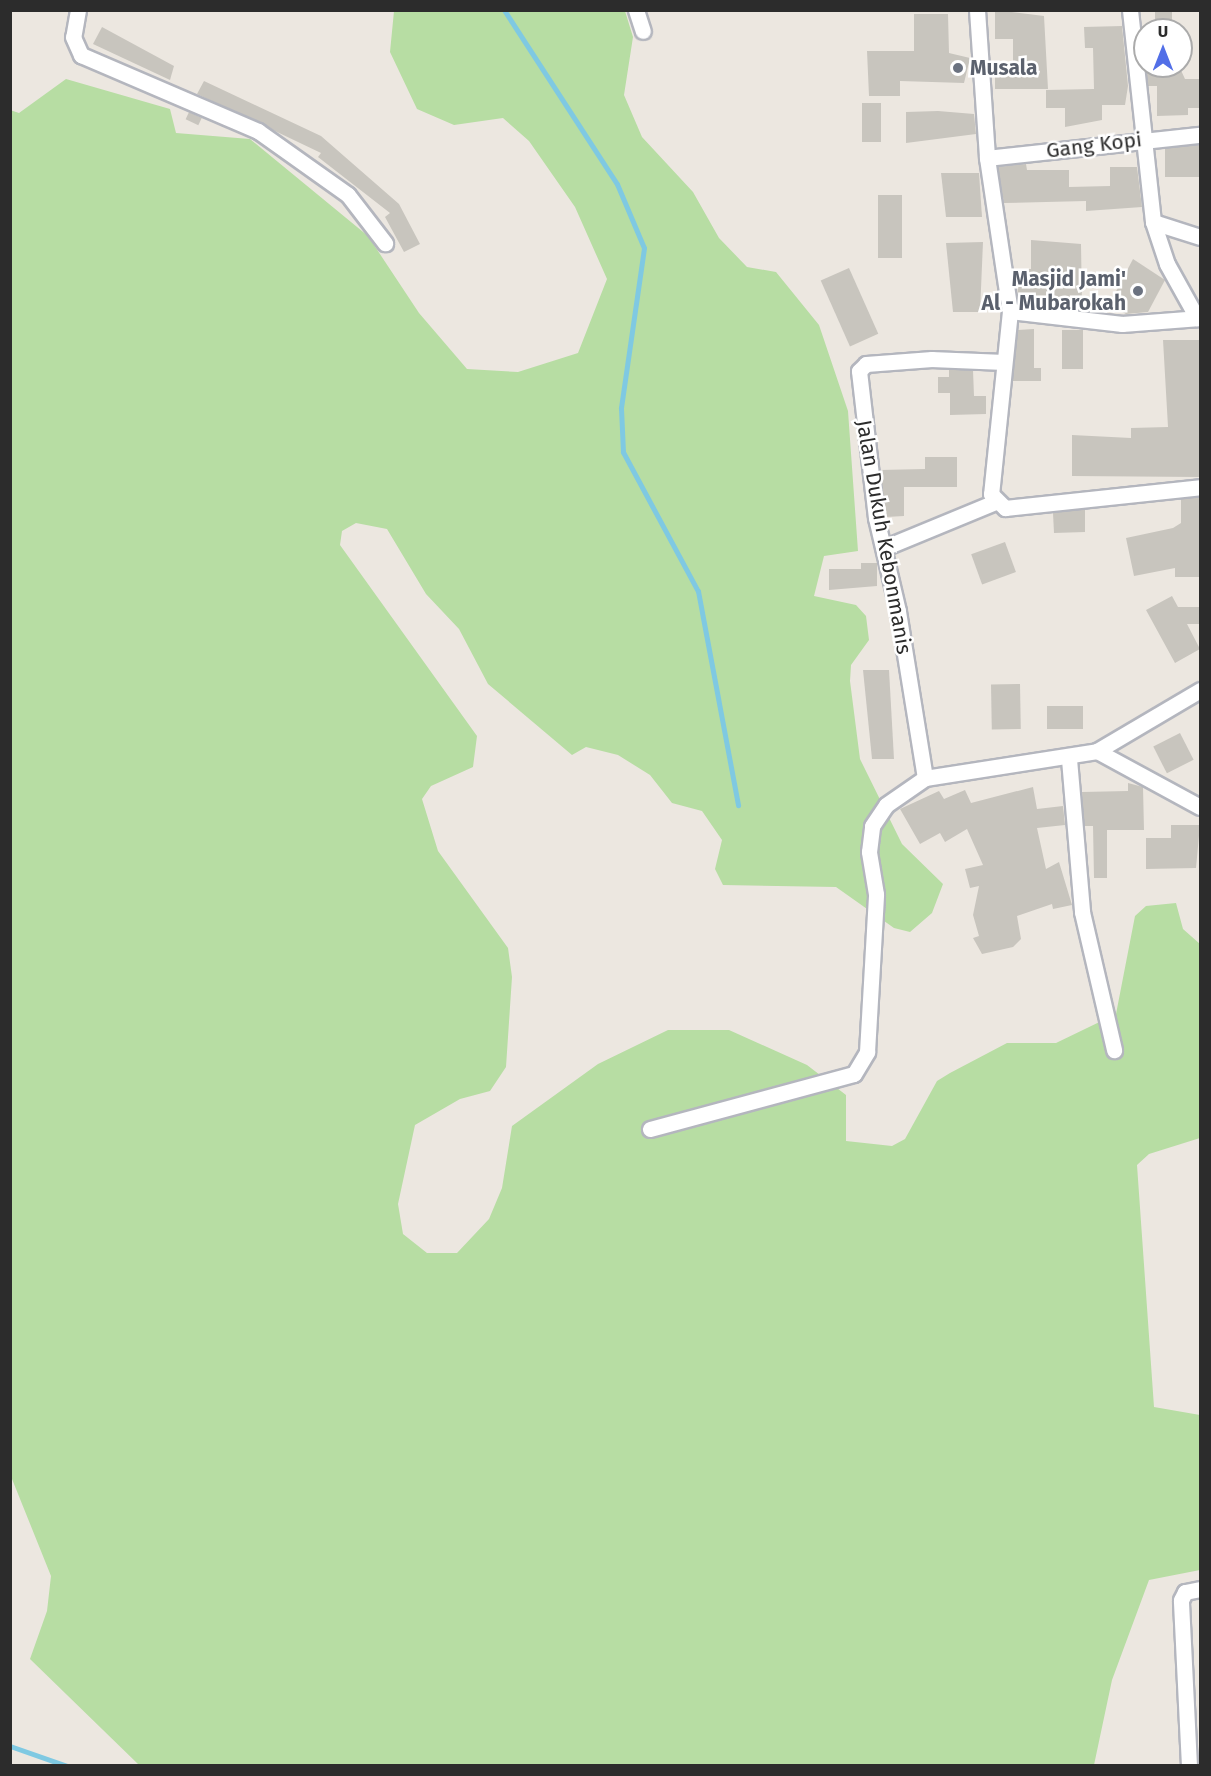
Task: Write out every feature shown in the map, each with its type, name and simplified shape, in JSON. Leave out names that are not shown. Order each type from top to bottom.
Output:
[{"type":"street","points":[[78,10],[73,38],[81,55],[258,131],[348,195],[385,243]]},
{"type":"street","points":[[636,10],[643,31]]},
{"type":"street","points":[[977,10],[987,158],[1010,311],[992,458],[995,502]]},
{"type":"street","points":[[1010,311],[1122,324],[1199,318],[1167,264],[1153,222],[1130,10]]},
{"type":"street","name":"Gang Kopi","points":[[987,158],[1143,138],[1200,135]]},
{"type":"street","points":[[1153,222],[1200,237]]},
{"type":"street","name":"Jalan Dukuh Kebonmanis","points":[[925,777],[886,547],[876,518],[859,371],[866,364],[932,359],[1003,362]]},
{"type":"street","points":[[995,502],[1005,508],[1200,487]]},
{"type":"street","points":[[886,547],[995,502]]},
{"type":"street","points":[[650,1129],[854,1074],[867,1052],[876,894],[869,852],[872,826],[886,805],[925,777],[1069,759],[1097,751],[1200,690]]},
{"type":"street","points":[[1097,751],[1200,807]]},
{"type":"street","points":[[1069,759],[1082,912],[1114,1050]]},
{"type":"street","points":[[1189,1766],[1181,1600],[1185,1592],[1200,1588]]},
{"type":"green space","points":[[394,11],[625,11],[633,37],[624,95],[642,137],[693,192],[719,238],[747,267],[776,272],[819,325],[848,411],[858,551],[824,556],[814,596],[856,605],[866,616],[869,640],[851,665],[850,681],[860,759],[902,844],[943,884],[932,913],[910,932],[894,928],[836,887],[723,885],[715,869],[722,840],[702,811],[672,803],[650,775],[618,755],[586,747],[572,755],[488,684],[459,629],[426,594],[387,529],[356,523],[342,531],[340,545],[477,736],[473,767],[431,786],[422,799],[438,851],[508,948],[512,977],[506,1067],[490,1091],[460,1099],[415,1125],[398,1204],[403,1234],[427,1253],[457,1253],[489,1219],[502,1188],[512,1126],[598,1064],[668,1030],[729,1030],[807,1065],[846,1095],[846,1141],[892,1146],[905,1139],[937,1081],[950,1073],[1007,1043],[1056,1043],[1116,1014],[1135,916],[1146,906],[1176,903],[1183,929],[1200,944],[1200,1138],[1149,1154],[1137,1165],[1154,1407],[1200,1415],[1200,1570],[1149,1580],[1112,1680],[1094,1765],[139,1765],[30,1659],[47,1611],[51,1576],[10,1474],[10,110],[19,113],[66,79],[170,109],[176,133],[250,139],[368,236],[419,313],[467,369],[518,372],[578,353],[607,279],[575,207],[529,141],[503,118],[454,125],[417,109],[390,52]]},
{"type":"building","points":[[995,10],[1044,16],[1048,89],[995,89],[995,71],[1013,71],[1013,39],[995,39]]},
{"type":"building","points":[[1155,10],[1172,10],[1172,18],[1155,18]]},
{"type":"building","points":[[914,14],[948,14],[949,53],[970,58],[964,83],[900,81],[900,96],[869,96],[867,51],[914,51]]},
{"type":"building","points":[[1122,26],[1128,86],[1125,105],[1102,105],[1102,120],[1065,127],[1065,108],[1046,108],[1046,90],[1094,89],[1093,48],[1085,48],[1084,27]]},
{"type":"building","points":[[102,27],[174,66],[170,80],[93,44]]},
{"type":"building","points":[[1147,78],[1200,79],[1200,108],[1188,108],[1188,115],[1157,116],[1157,86],[1148,86]]},
{"type":"building","points":[[204,81],[321,136],[399,204],[420,244],[404,252],[385,217],[390,213],[318,157],[321,153],[197,94]]},
{"type":"building","points":[[862,103],[881,103],[881,142],[862,142]]},
{"type":"building","points":[[938,111],[974,114],[976,134],[906,143],[906,112]]},
{"type":"building","points":[[189,112],[202,118],[198,125],[186,119]]},
{"type":"building","points":[[1165,145],[1200,145],[1200,177],[1165,177]]},
{"type":"building","points":[[1026,164],[1027,170],[1069,170],[1069,187],[1110,186],[1110,167],[1137,167],[1142,207],[1086,211],[1086,201],[1004,203],[998,167]]},
{"type":"building","points":[[941,173],[979,173],[982,217],[946,217]]},
{"type":"building","points":[[878,195],[902,195],[902,258],[878,258]]},
{"type":"building","points":[[1031,240],[1081,244],[1082,304],[1018,299],[1017,269],[1031,269]]},
{"type":"building","points":[[983,242],[980,312],[953,312],[946,243]]},
{"type":"building","name":"Masjid Jami' Al - Mubarokah","points":[[1133,259],[1165,280],[1148,312],[1126,314],[1109,305]]},
{"type":"building","points":[[849,268],[878,334],[850,346],[821,281]]},
{"type":"building","points":[[1034,329],[1034,368],[1041,368],[1041,381],[1012,381],[1018,330]]},
{"type":"building","points":[[1062,330],[1083,330],[1083,369],[1062,369]]},
{"type":"building","points":[[1163,340],[1200,340],[1199,477],[1072,476],[1072,435],[1131,438],[1131,428],[1168,427]]},
{"type":"building","points":[[949,369],[973,370],[974,396],[986,396],[986,414],[950,415],[950,393],[938,393],[938,377],[949,377]]},
{"type":"building","points":[[925,457],[957,457],[957,487],[904,487],[904,516],[886,517],[880,470],[925,469]]},
{"type":"building","points":[[1200,497],[1200,577],[1175,577],[1175,568],[1134,576],[1126,538],[1173,528],[1181,523],[1181,499]]},
{"type":"building","points":[[1085,509],[1085,532],[1054,533],[1053,513]]},
{"type":"building","points":[[1005,542],[1016,572],[982,584],[971,554]]},
{"type":"building","points":[[861,563],[877,563],[877,586],[829,590],[829,569],[861,569]]},
{"type":"building","points":[[1172,596],[1178,607],[1200,607],[1200,624],[1187,624],[1200,649],[1175,663],[1146,610]]},
{"type":"building","points":[[863,670],[889,670],[894,759],[872,759]]},
{"type":"building","points":[[1020,684],[1021,729],[992,729],[991,685]]},
{"type":"building","points":[[1047,706],[1083,706],[1083,729],[1047,729]]},
{"type":"building","points":[[1180,733],[1194,760],[1167,773],[1153,747]]},
{"type":"building","points":[[1128,783],[1143,787],[1144,830],[1107,830],[1107,878],[1094,878],[1093,826],[1084,826],[1082,792],[1128,791]]},
{"type":"building","points":[[1033,787],[1037,809],[1063,806],[1065,825],[1037,828],[1046,869],[1059,862],[1072,905],[1053,909],[1052,904],[1017,916],[1021,939],[1013,947],[982,954],[973,938],[979,936],[973,915],[979,886],[970,888],[965,869],[983,865],[967,829],[945,842],[940,833],[920,844],[900,809],[939,791],[944,799],[965,790],[971,803]]},
{"type":"building","points":[[1171,825],[1200,825],[1196,868],[1146,869],[1146,838],[1171,838]]},
{"type":"waterway","points":[[504,10],[617,184],[644,248],[621,408],[623,452],[698,591],[738,805]]},
{"type":"waterway","points":[[10,1746],[67,1766]]},
{"type":"place","name":"Musala","points":[[958,68]]},
{"type":"place","name":"Masjid Jami' Al - Mubarokah","points":[[1138,291]]}]
